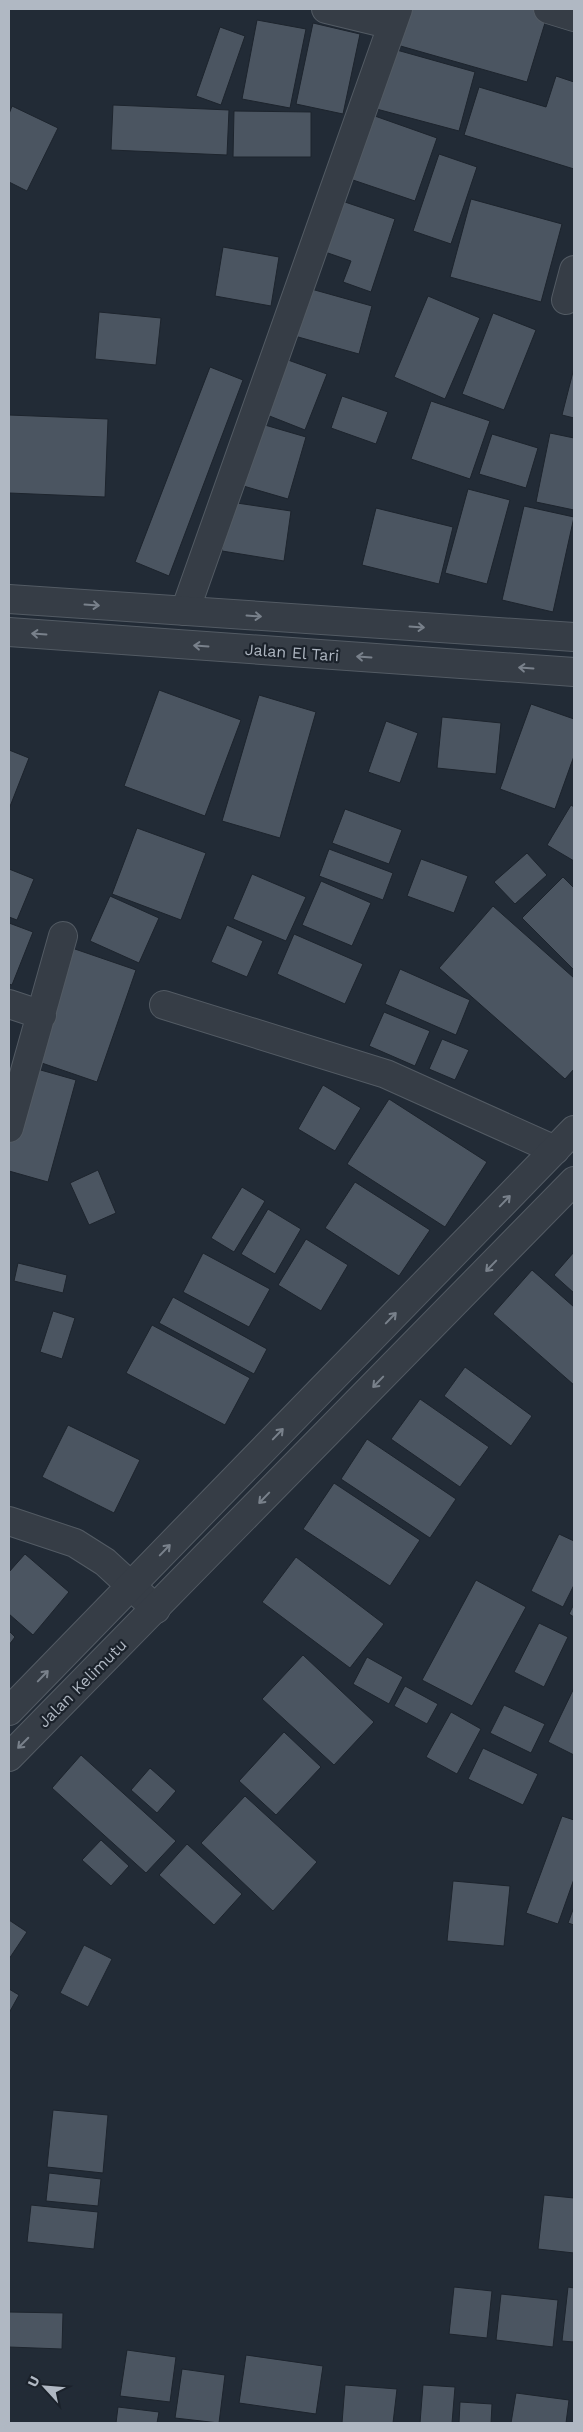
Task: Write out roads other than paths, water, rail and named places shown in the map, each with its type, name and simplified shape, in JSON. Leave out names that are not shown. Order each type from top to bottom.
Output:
[{"type":"street","points":[[185,611],[395,17],[326,9]]},
{"type":"street","points":[[548,9],[574,17]]},
{"type":"street","points":[[566,300],[574,270]]},
{"type":"street","name":"Jalan El Tari","points":[[9,599],[574,636]]},
{"type":"street","name":"Jalan El Tari","points":[[9,632],[574,672]]},
{"type":"street","points":[[9,1128],[63,936]]},
{"type":"street","points":[[9,1004],[42,1015]]},
{"type":"street","points":[[164,1005],[386,1074],[555,1150]]},
{"type":"street","name":"Jalan Kelimutu","points":[[9,1711],[574,1130]]},
{"type":"street","name":"Jalan Kelimutu","points":[[9,1757],[574,1181]]},
{"type":"street","points":[[9,1522],[75,1543],[105,1562],[156,1609]]}]
